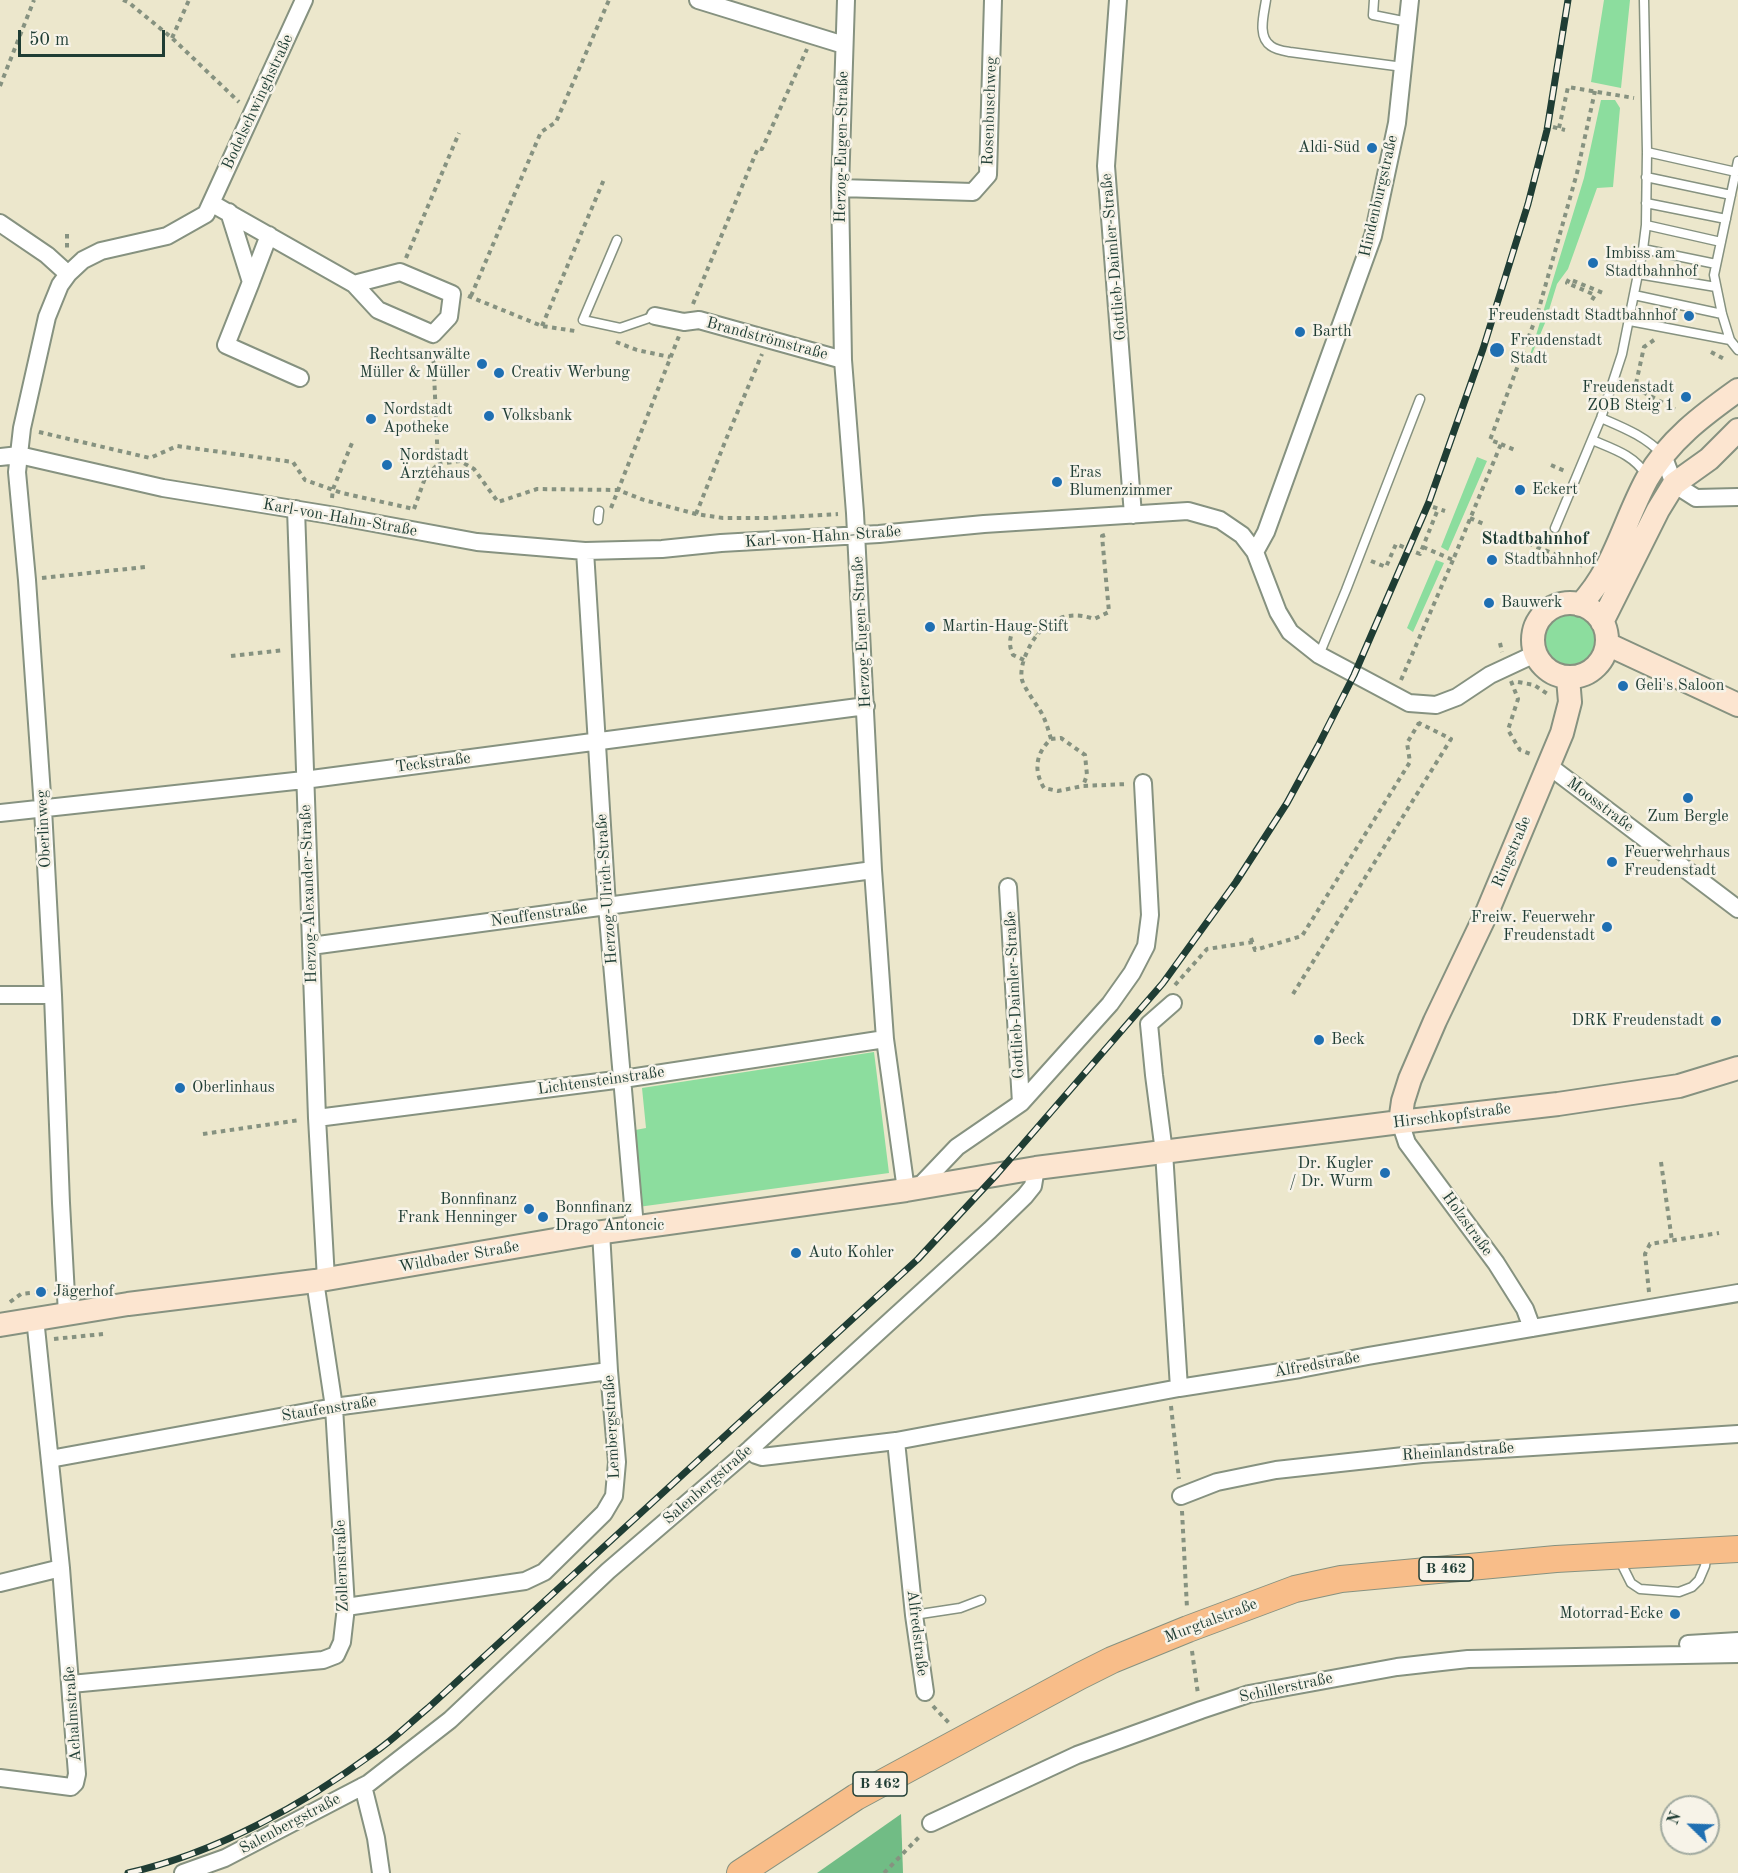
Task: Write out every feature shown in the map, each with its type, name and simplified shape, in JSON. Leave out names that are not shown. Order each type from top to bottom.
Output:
[{"type":"main road","points":[[1580,604],[1604,574],[1647,478],[1663,455],[1697,419],[1738,390]]},
{"type":"main road","points":[[1602,622],[1674,484],[1709,459],[1738,430]]},
{"type":"main road","points":[[1580,604],[1596,614],[1602,622],[1607,644],[1604,655],[1589,672],[1579,677],[1568,678],[1548,670],[1535,654],[1534,631],[1539,620],[1557,605],[1580,604]]},
{"type":"main road","points":[[1607,644],[1738,705]]},
{"type":"main road","name":"Ringstraße","points":[[1400,1122],[1403,1101],[1410,1080],[1435,1021],[1488,910],[1562,733],[1570,702],[1568,678]]},
{"type":"main road","name":"Hirschkopfstraße","points":[[912,1189],[1036,1168],[1558,1104],[1679,1086],[1738,1068]]},
{"type":"main road","name":"Wildbader Straße","points":[[1,1317],[35,1318],[320,1280],[601,1232],[912,1189]]},
{"type":"main road","name":"Murgtalstraße","points":[[740,1873],[856,1797],[1112,1660],[1187,1616],[1341,1579],[1545,1560],[1738,1549]]},
{"type":"street","name":"Bodelschwinghstraße","points":[[19,455],[22,428],[47,317],[60,285],[68,274],[84,260],[101,251],[167,236],[206,214],[304,0]]},
{"type":"street","points":[[698,0],[844,45]]},
{"type":"street","name":"Herzog-Eugen-Straße","points":[[846,0],[840,188],[843,360],[855,513],[873,870],[885,1039],[912,1189]]},
{"type":"street","name":"Rosenbuschweg","points":[[840,188],[973,192],[988,176],[993,0]]},
{"type":"street","name":"Gottlieb-Daimler-Straße","points":[[1118,0],[1106,166],[1133,515]]},
{"type":"street","name":"Hindenburgstraße","points":[[1255,552],[1266,532],[1373,236],[1397,123],[1410,0]]},
{"type":"street","points":[[211,203],[354,284],[378,310],[433,334],[449,317],[452,294],[400,272],[354,284]]},
{"type":"street","points":[[229,212],[251,282]]},
{"type":"street","points":[[0,223],[47,255],[68,274]]},
{"type":"street","points":[[269,235],[226,345],[300,378]]},
{"type":"street","name":"Brandströmstraße","points":[[655,316],[684,322],[699,320],[843,360]]},
{"type":"street","name":"Karl-von-Hahn-Straße","points":[[0,443],[19,455]]},
{"type":"street","name":"Karl-von-Hahn-Straße","points":[[0,457],[19,455],[163,488],[296,509],[477,542],[585,551],[662,549],[1188,511],[1220,520],[1242,535],[1255,552],[1278,612],[1290,632],[1319,655],[1409,703],[1436,705],[1450,700],[1490,675],[1535,654]]},
{"type":"street","name":"Oberlinweg","points":[[19,455],[17,472],[43,809],[67,1314]]},
{"type":"street","points":[[1663,455],[1674,484],[1696,498],[1738,497]]},
{"type":"street","name":"Herzog-Alexander-Straße","points":[[296,509],[317,1118],[320,1280]]},
{"type":"street","name":"Herzog-Ulrich-Straße","points":[[585,551],[607,906],[635,1227]]},
{"type":"street","name":"Teckstraße","points":[[0,813],[304,780],[866,706]]},
{"type":"street","name":"Moosstraße","points":[[1549,766],[1738,909]]},
{"type":"street","name":"Gottlieb-Daimler-Straße","points":[[912,1189],[957,1147],[1021,1103],[1110,1004],[1132,973],[1146,946],[1150,915],[1143,783]]},
{"type":"street","name":"Neuffenstraße","points":[[311,946],[873,870]]},
{"type":"street","name":"Gottlieb-Daimler-Straße","points":[[1008,887],[1021,1103]]},
{"type":"street","points":[[0,995],[53,995]]},
{"type":"street","points":[[1173,1003],[1149,1024],[1164,1152],[1174,1389]]},
{"type":"street","name":"Lichtensteinstraße","points":[[317,1118],[623,1079],[885,1039]]},
{"type":"street","name":"Holzstraße","points":[[1400,1122],[1407,1143],[1496,1263],[1525,1309],[1532,1329]]},
{"type":"street","name":"Salenbergstraße","points":[[183,1873],[225,1858],[363,1786],[450,1720],[608,1570],[750,1449],[1025,1196],[1033,1186],[1036,1168]]},
{"type":"street","name":"Lembergstraße","points":[[346,1607],[525,1581],[544,1572],[604,1513],[614,1496],[617,1462],[601,1232]]},
{"type":"street","name":"Zollernstraße","points":[[71,1684],[323,1660],[336,1655],[342,1642],[346,1607],[334,1407],[320,1280]]},
{"type":"street","name":"Alfredstraße","points":[[750,1449],[762,1457],[896,1441],[1174,1389],[1738,1293]]},
{"type":"street","name":"Achalmstraße","points":[[0,1778],[71,1787],[75,1783],[77,1774],[61,1568],[35,1318]]},
{"type":"street","name":"Staufenstraße","points":[[50,1460],[334,1407],[609,1371]]},
{"type":"street","name":"Rheinlandstraße","points":[[1181,1496],[1217,1482],[1276,1470],[1400,1456],[1738,1434]]},
{"type":"street","name":"Alfredstraße","points":[[896,1441],[914,1615],[925,1692]]},
{"type":"street","points":[[0,1584],[61,1568]]},
{"type":"street","name":"Schillerstraße","points":[[1664,1655],[1682,1645],[1738,1641]]},
{"type":"street","name":"Schillerstraße","points":[[931,1823],[1077,1755],[1250,1694],[1397,1667],[1468,1659],[1738,1654]]},
{"type":"street","name":"Salenbergstraße","points":[[363,1786],[376,1838],[381,1873]]},
{"type":"lane","points":[[1266,0],[1263,33],[1264,39],[1272,47],[1290,52],[1403,67]]},
{"type":"lane","points":[[1374,0],[1372,15],[1408,22]]},
{"type":"lane","points":[[1555,528],[1601,418],[1622,354],[1643,249],[1647,177],[1644,0]]},
{"type":"lane","points":[[1647,153],[1736,172]]},
{"type":"lane","points":[[1738,161],[1714,275],[1730,340],[1738,350]]},
{"type":"lane","points":[[1647,177],[1731,195]]},
{"type":"lane","points":[[1646,203],[1726,219]]},
{"type":"lane","points":[[1646,225],[1721,242]]},
{"type":"lane","points":[[616,240],[583,320],[620,328],[655,316]]},
{"type":"lane","points":[[1643,249],[1716,264]]},
{"type":"lane","points":[[1638,274],[1716,287]]},
{"type":"lane","points":[[1634,295],[1722,314]]},
{"type":"lane","points":[[1630,321],[1730,340]]},
{"type":"lane","points":[[1319,655],[1420,399]]},
{"type":"lane","points":[[1601,418],[1636,433],[1663,455]]},
{"type":"lane","points":[[1592,440],[1626,454],[1639,464],[1647,478]]},
{"type":"lane","points":[[1618,1556],[1631,1582],[1641,1589],[1679,1592],[1692,1587],[1699,1580],[1705,1566],[1707,1551]]},
{"type":"lane","points":[[914,1615],[960,1608],[981,1600]]},
{"type":"path","points":[[0,86],[34,0]]},
{"type":"path","points":[[123,0],[172,38],[239,102]]},
{"type":"path","points":[[172,38],[189,0]]},
{"type":"path","points":[[584,332],[542,326],[471,296],[541,132],[556,122],[609,0]]},
{"type":"path","points":[[610,511],[684,322],[758,148],[762,150],[813,36]]},
{"type":"path","points":[[1558,128],[1568,87],[1647,100]]},
{"type":"path","points":[[1516,451],[1490,440],[1538,312],[1577,173],[1595,91]]},
{"type":"path","points":[[1553,127],[1566,130]]},
{"type":"path","points":[[400,272],[459,133]]},
{"type":"path","points":[[542,326],[605,177]]},
{"type":"path","points":[[1593,300],[1595,295],[1567,283],[1569,279],[1603,293]]},
{"type":"path","points":[[433,334],[438,464]]},
{"type":"path","points":[[696,514],[768,339]]},
{"type":"path","points":[[1664,341],[1654,339],[1644,347],[1635,388],[1675,409]]},
{"type":"path","points":[[615,342],[637,350],[670,357]]},
{"type":"path","points":[[1710,351],[1726,360]]},
{"type":"path","points":[[22,428],[150,458],[177,446],[293,462],[305,480],[414,509]]},
{"type":"path","points":[[333,489],[352,442]]},
{"type":"path","points":[[1399,684],[1501,444]]},
{"type":"path","points":[[408,530],[425,478],[438,464],[460,461],[474,469],[498,502],[537,489],[618,490],[644,500],[696,514],[723,518],[855,513]]},
{"type":"path","points":[[1359,556],[1386,567],[1396,544],[1420,554],[1436,508],[1445,511]]},
{"type":"path","points":[[1470,518],[1486,525]]},
{"type":"path","points":[[1051,739],[1047,723],[1021,678],[1024,660],[1030,645],[1047,623],[1062,616],[1084,615],[1094,619],[1109,612],[1102,536],[1114,535]]},
{"type":"path","points":[[1520,540],[1587,567]]},
{"type":"path","points":[[1423,547],[1453,560]]},
{"type":"path","points":[[27,580],[145,567]]},
{"type":"path","points":[[1024,660],[1013,655],[1010,647],[1013,630],[1021,627],[1037,634]]},
{"type":"path","points":[[1500,643],[1518,699],[1508,730],[1520,750],[1538,757],[1549,766]]},
{"type":"path","points":[[231,656],[301,648]]},
{"type":"path","points":[[1293,994],[1451,739],[1419,723],[1409,703]]},
{"type":"path","points":[[1173,1003],[1172,989],[1207,949],[1252,940],[1255,950],[1302,936],[1410,762],[1407,743],[1419,723]]},
{"type":"path","points":[[1083,786],[1087,775],[1085,755],[1061,738],[1051,739],[1042,748],[1036,764],[1039,780],[1044,788],[1058,791],[1083,786],[1143,783]]},
{"type":"path","points":[[203,1134],[317,1118]]},
{"type":"path","points":[[1661,1162],[1672,1241]]},
{"type":"path","points":[[1651,1308],[1645,1254],[1650,1244],[1719,1233]]},
{"type":"path","points":[[1,1317],[21,1294],[66,1289]]},
{"type":"path","points":[[1174,1389],[1187,1616],[1201,1710]]},
{"type":"path","name":"Alfredstraße","points":[[925,1692],[934,1709],[965,1738]]},
{"type":"path","points":[[884,1873],[931,1823]]},
{"type":"green space","points":[[1604,0],[1630,0],[1621,88],[1591,82]]},
{"type":"green space","points":[[1601,100],[1615,100],[1620,108],[1613,187],[1597,188],[1568,269],[1557,284],[1545,323],[1526,368],[1584,178]]},
{"type":"green space","points":[[1477,457],[1487,461],[1448,551],[1441,547]]},
{"type":"green space","points":[[1436,560],[1444,563],[1413,632],[1407,628]]},
{"type":"green space","points":[[1564,613],[1574,613],[1588,621],[1594,630],[1596,640],[1594,650],[1588,659],[1574,667],[1564,667],[1547,655],[1542,645],[1542,635],[1554,618]]},
{"type":"green space","points":[[874,1052],[889,1173],[638,1207],[630,1131],[646,1128],[642,1088]]},
{"type":"green space","points":[[901,1814],[903,1873],[817,1873]]},
{"type":"railway","points":[[128,1873],[194,1853],[258,1825],[347,1772],[382,1747],[428,1708],[918,1259],[997,1174],[1163,983],[1236,882],[1287,803],[1354,675],[1429,502],[1483,349],[1528,204],[1547,130],[1568,0]]},
{"type":"place","name":"Aldi-Süd","points":[[1372,148]]},
{"type":"place","name":"Imbiss am Stadtbahnhof","points":[[1593,263]]},
{"type":"place","name":"Freudenstadt Stadtbahnhof","points":[[1689,316]]},
{"type":"place","name":"Barth","points":[[1300,332]]},
{"type":"place","name":"Freudenstadt Stadt","points":[[1497,350]]},
{"type":"place","name":"Rechtsanwälte Müller & Müller","points":[[482,364]]},
{"type":"place","name":"Creativ Werbung","points":[[499,373]]},
{"type":"place","name":"Freudenstadt ZOB Steig 1","points":[[1686,397]]},
{"type":"place","name":"Volksbank","points":[[489,416]]},
{"type":"place","name":"Nordstadt Apotheke","points":[[371,419]]},
{"type":"place","name":"Nordstadt Ärztehaus","points":[[387,465]]},
{"type":"place","name":"Eras Blumenzimmer","points":[[1057,482]]},
{"type":"place","name":"Eckert","points":[[1520,490]]},
{"type":"place","name":"Stadtbahnhof","points":[[1492,560]]},
{"type":"place","name":"Bauwerk","points":[[1489,603]]},
{"type":"place","name":"Martin-Haug-Stift","points":[[930,627]]},
{"type":"place","name":"Geli's Saloon","points":[[1623,686]]},
{"type":"place","name":"Zum Bergle","points":[[1688,798]]},
{"type":"place","name":"Feuerwehrhaus Freudenstadt","points":[[1612,862]]},
{"type":"place","name":"Freiw. Feuerwehr Freudenstadt","points":[[1607,927]]},
{"type":"place","name":"DRK Freudenstadt","points":[[1716,1021]]},
{"type":"place","name":"Beck","points":[[1319,1040]]},
{"type":"place","name":"Oberlinhaus","points":[[180,1088]]},
{"type":"place","name":"Dr. Kugler / Dr. Wurm","points":[[1385,1173]]},
{"type":"place","name":"Bonnfinanz Frank Henninger","points":[[529,1209]]},
{"type":"place","name":"Bonnfinanz Drago Antoncic","points":[[543,1217]]},
{"type":"place","name":"Auto Kohler","points":[[796,1253]]},
{"type":"place","name":"Jägerhof","points":[[41,1292]]},
{"type":"place","name":"Motorrad-Ecke","points":[[1675,1614]]},
{"type":"district","name":"Stadtbahnhof","points":[[1535,539]]}]
